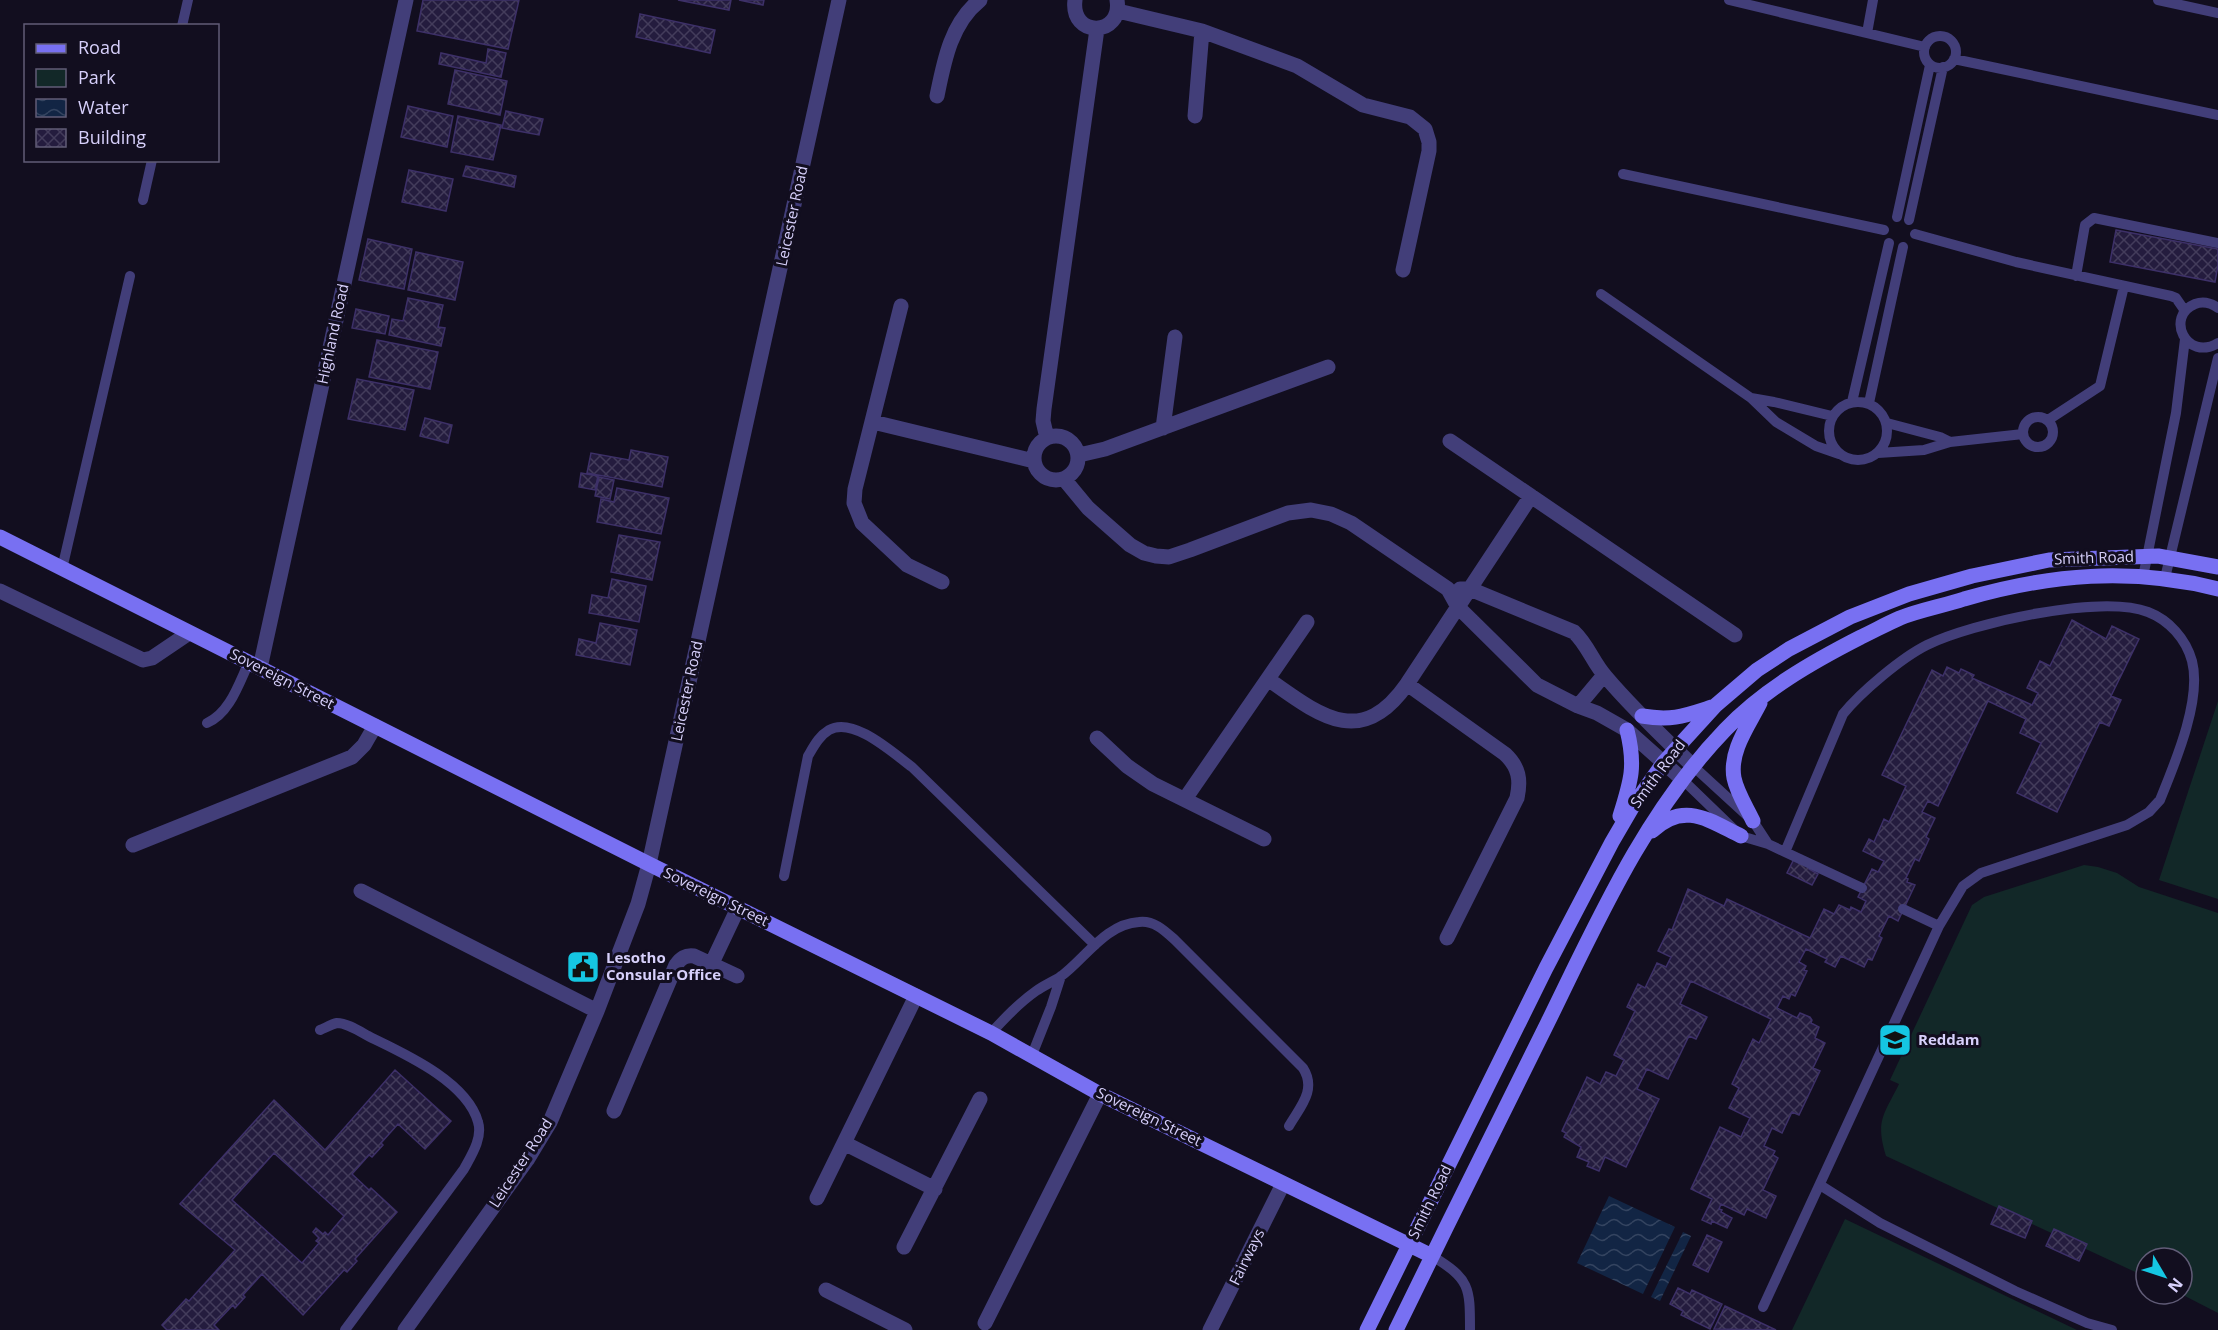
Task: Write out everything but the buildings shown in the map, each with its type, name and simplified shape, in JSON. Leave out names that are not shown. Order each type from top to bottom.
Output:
[{"type":"main road","name":"Sovereign Street","points":[[0,537],[649,864],[991,1033],[1100,1094],[1432,1256]]},
{"type":"main road","name":"Smith Road","points":[[1366,1330],[1546,968],[1612,842],[1633,806],[1664,762],[1716,705],[1757,670],[1789,649],[1850,616],[1892,600],[1972,576],[2049,560],[2146,556],[2218,567]]},
{"type":"main road","name":"Smith Road","points":[[1396,1330],[1569,979],[1641,841],[1682,779],[1726,729],[1765,694],[1815,660],[1898,619],[1984,594],[2054,579],[2103,575],[2165,578],[2218,589]]},
{"type":"main road","points":[[1892,600],[1898,619]]},
{"type":"main road","points":[[1754,821],[1734,778],[1733,765],[1735,753],[1765,694]]},
{"type":"main road","points":[[1642,716],[1668,720],[1716,705]]},
{"type":"main road","points":[[1612,842],[1630,785],[1633,763],[1627,729]]},
{"type":"main road","points":[[1641,841],[1669,818],[1688,813],[1741,836]]},
{"type":"street","name":"Highland Road","points":[[254,665],[406,0]]},
{"type":"street","name":"Leicester Road","points":[[405,1330],[539,1140],[559,1102],[638,904],[649,864],[839,0]]},
{"type":"street","points":[[937,96],[944,61],[953,38],[961,21],[980,0]]},
{"type":"street","points":[[1070,0],[1079,21],[1087,27],[1097,29],[1110,23],[1118,5],[1202,31],[1297,66],[1363,105],[1410,117],[1425,129],[1429,151],[1403,270]]},
{"type":"street","points":[[1047,438],[1043,421],[1044,409],[1097,29]]},
{"type":"street","points":[[1195,116],[1202,31]]},
{"type":"street","points":[[901,306],[855,489],[854,503],[862,523],[907,565],[942,582]]},
{"type":"street","points":[[1163,428],[1175,337]]},
{"type":"street","points":[[1079,455],[1105,449],[1328,367]]},
{"type":"street","points":[[873,422],[1034,460]]},
{"type":"street","points":[[1057,436],[1067,438],[1075,445],[1079,455],[1078,465],[1072,474],[1064,479],[1054,481],[1044,477],[1037,470],[1034,460],[1035,451],[1039,443],[1047,438],[1057,436]]},
{"type":"street","points":[[1450,441],[1736,635]]},
{"type":"street","points":[[1064,479],[1088,508],[1130,545],[1144,553],[1169,556],[1288,513],[1311,510],[1331,514],[1351,523],[1448,589],[1458,607],[1531,680],[1553,694],[1627,729],[1682,779]]},
{"type":"street","points":[[1268,679],[1314,711],[1327,716],[1355,721],[1371,717],[1388,707],[1407,684],[1531,496]]},
{"type":"street","points":[[1448,589],[1470,589],[1574,632],[1583,641],[1604,675],[1642,716],[1694,766]]},
{"type":"street","points":[[0,591],[143,660],[153,658],[189,633]]},
{"type":"street","points":[[1185,799],[1307,622]]},
{"type":"street","points":[[1578,706],[1604,675]]},
{"type":"street","points":[[1407,684],[1505,754],[1514,762],[1519,774],[1520,786],[1517,798],[1447,938]]},
{"type":"street","points":[[133,845],[352,757],[364,745],[375,726]]},
{"type":"street","points":[[1097,738],[1139,776],[1264,839]]},
{"type":"street","points":[[361,891],[597,1011]]},
{"type":"street","points":[[711,965],[738,908]]},
{"type":"street","points":[[614,1111],[676,964],[688,956],[737,976]]},
{"type":"street","points":[[817,1198],[916,996]]},
{"type":"street","points":[[985,1323],[1100,1094]]},
{"type":"street","points":[[904,1247],[980,1099]]},
{"type":"street","points":[[844,1143],[935,1189]]},
{"type":"street","name":"Fairways","points":[[1210,1330],[1283,1184]]},
{"type":"street","points":[[826,1290],[905,1330]]},
{"type":"lane","points":[[182,24],[188,0]]},
{"type":"lane","points":[[1729,0],[1925,47]]},
{"type":"lane","points":[[1867,33],[1873,0]]},
{"type":"lane","points":[[2158,0],[2218,13]]},
{"type":"lane","points":[[1935,37],[1946,37],[1955,48],[1954,59],[1951,64],[1937,68],[1930,65],[1925,57],[1925,47],[1935,37]]},
{"type":"lane","points":[[1954,59],[2218,115]]},
{"type":"lane","points":[[1898,217],[1930,65]]},
{"type":"lane","points":[[1909,220],[1943,68]]},
{"type":"lane","points":[[1911,153],[1924,156]]},
{"type":"lane","points":[[143,200],[152,162]]},
{"type":"lane","points":[[1623,174],[1884,230]]},
{"type":"lane","points":[[1884,230],[1889,222],[1898,217],[1909,220],[1915,229],[1911,243],[1903,247],[1889,243]]},
{"type":"lane","points":[[2076,276],[2085,225],[2094,218],[2218,243]]},
{"type":"lane","points":[[1852,402],[1889,243],[1884,230]]},
{"type":"lane","points":[[1915,234],[2076,276],[2176,298],[2185,311]]},
{"type":"lane","points":[[1869,403],[1903,247]]},
{"type":"lane","points":[[62,569],[130,276]]},
{"type":"lane","points":[[2048,420],[2100,386],[2124,286]]},
{"type":"lane","points":[[1601,294],[1751,398],[1761,409],[1785,427],[1816,446],[1850,459],[1862,460],[1878,453],[1924,450],[1950,442],[2023,435]]},
{"type":"lane","points":[[2143,577],[2176,413],[2185,339],[2181,325],[2185,311],[2198,303],[2216,304]]},
{"type":"lane","points":[[1867,335],[1883,338]]},
{"type":"lane","points":[[2185,339],[2191,344],[2205,348],[2218,343]]},
{"type":"lane","points":[[2165,578],[2218,358]]},
{"type":"lane","points":[[1751,398],[1832,416]]},
{"type":"lane","points":[[1839,454],[1832,446],[1828,426],[1832,416],[1841,407],[1852,402],[1869,403],[1880,411],[1887,423],[1886,439],[1878,453]]},
{"type":"lane","points":[[2040,417],[2048,420],[2054,434],[2046,445],[2031,446],[2023,435],[2025,425],[2031,418],[2040,417]]},
{"type":"lane","points":[[1887,423],[1940,437],[1950,442]]},
{"type":"lane","points":[[1763,1306],[1939,926],[1956,894],[1971,879],[1981,873],[2127,825],[2149,812],[2160,800],[2193,703],[2193,668],[2189,651],[2176,630],[2161,618],[2142,610],[2121,607],[2053,612],[2014,619],[1952,635],[1923,647],[1888,672],[1850,705],[1843,714],[1785,852]]},
{"type":"lane","points":[[207,723],[227,706],[254,665]]},
{"type":"lane","points":[[784,876],[808,756],[817,741],[830,729],[844,727],[876,740],[912,767],[1095,945]]},
{"type":"lane","points":[[1694,766],[1754,821],[1768,844]]},
{"type":"lane","points":[[1682,779],[1741,836],[1768,844],[1862,888]]},
{"type":"lane","points":[[1903,909],[1939,926]]},
{"type":"lane","points":[[991,1033],[1035,992],[1061,976],[1110,932],[1138,921],[1154,924],[1175,940],[1295,1059],[1308,1076],[1310,1084],[1308,1092],[1288,1126]]},
{"type":"lane","points":[[1032,1056],[1052,1007],[1061,976]]},
{"type":"lane","points":[[320,1030],[337,1023],[411,1057],[439,1074],[468,1101],[479,1123],[477,1144],[464,1169],[345,1330]]},
{"type":"lane","points":[[1820,1185],[1880,1223],[2015,1291],[2087,1323],[2112,1330]]},
{"type":"lane","points":[[1432,1256],[1462,1278],[1469,1297],[1470,1330]]},
{"type":"green space","points":[[2218,701],[2218,899],[2159,880]]},
{"type":"green space","points":[[2084,865],[2117,873],[2139,887],[2218,913],[2218,1313],[2194,1301],[2194,1246],[2134,1246],[2134,1271],[1886,1156],[1881,1126],[1885,1111],[1899,1084],[1890,1080],[1972,905],[1984,897]]},
{"type":"green space","points":[[1845,1219],[2077,1330],[1792,1330]]},
{"type":"water","points":[[1609,1196],[1675,1227],[1643,1294],[1577,1263]]},
{"type":"water","points":[[1683,1232],[1691,1236],[1660,1301],[1651,1297]]},
{"type":"place","name":"Lesotho Consular Office","points":[[583,967]]},
{"type":"place","name":"Reddam","points":[[1895,1040]]}]
